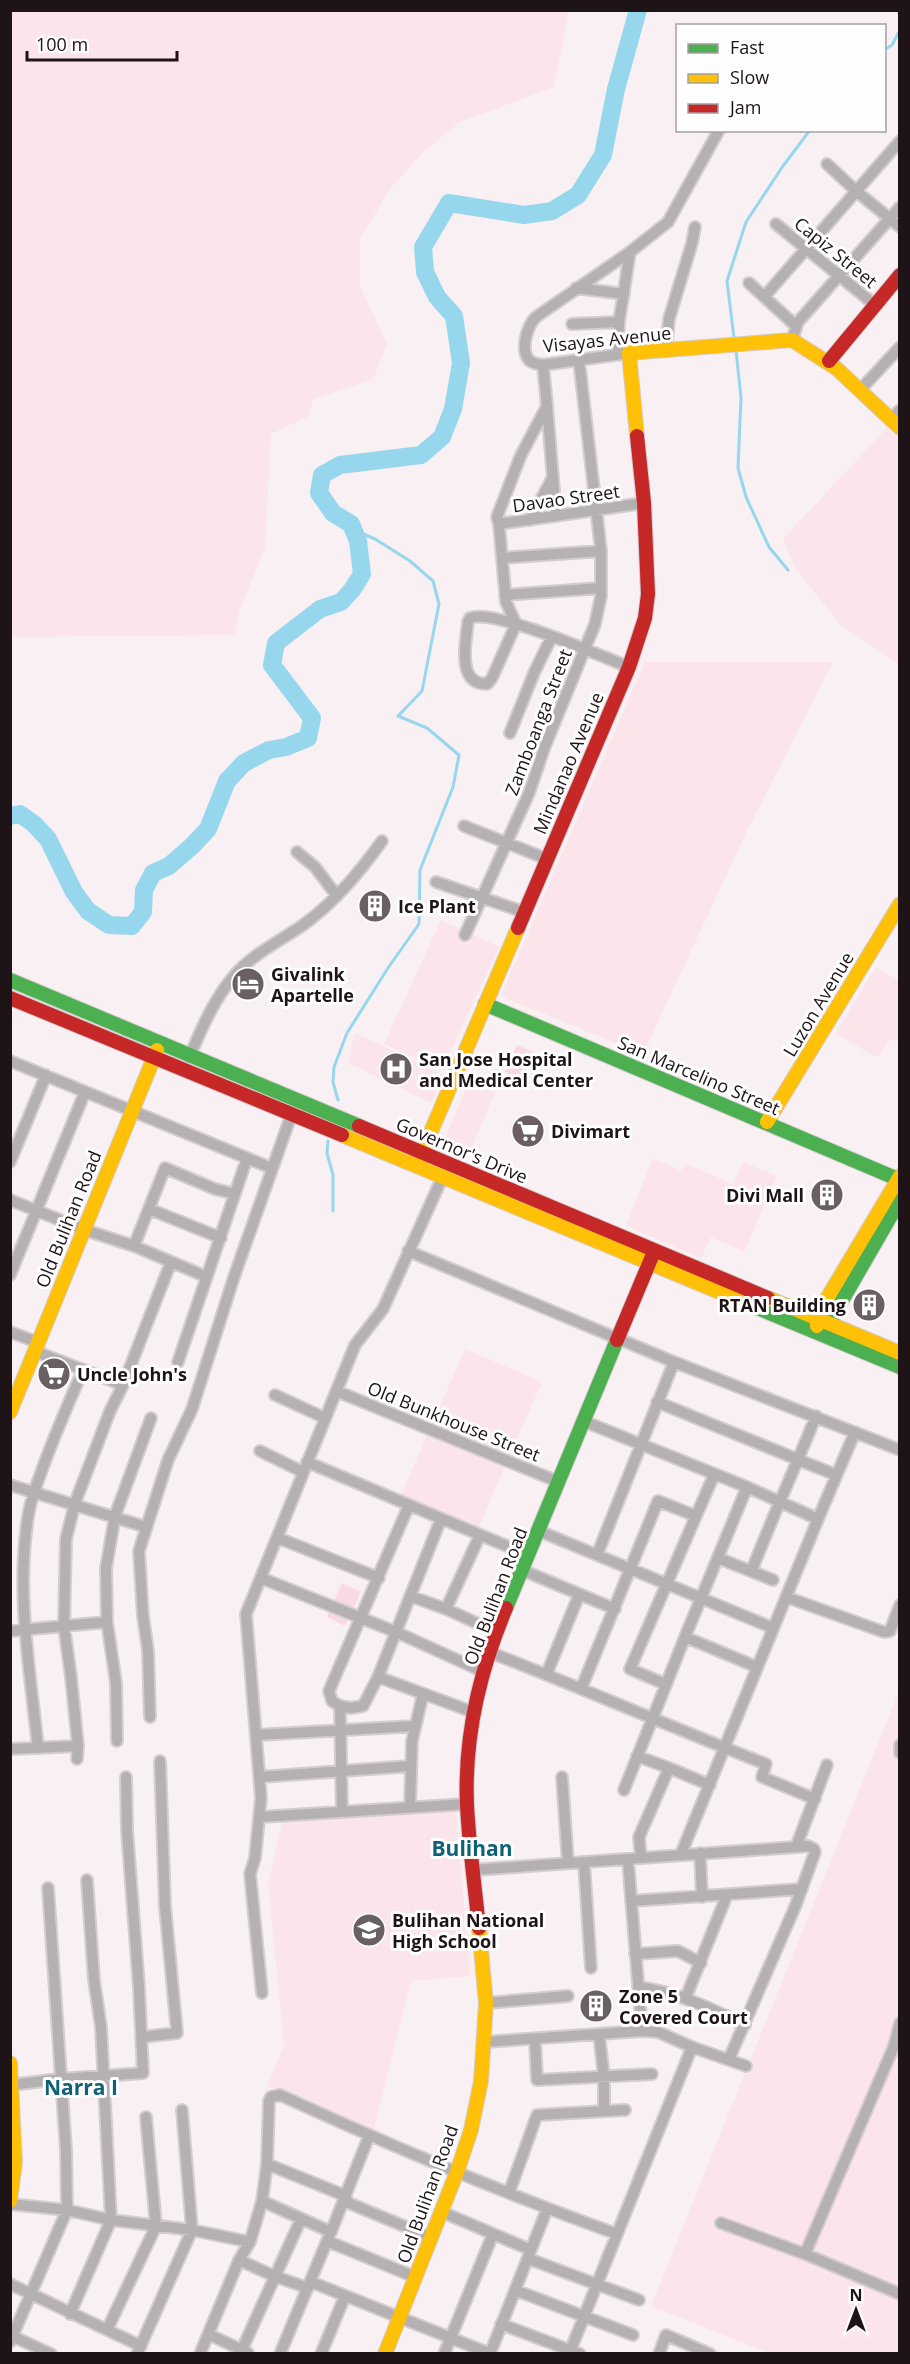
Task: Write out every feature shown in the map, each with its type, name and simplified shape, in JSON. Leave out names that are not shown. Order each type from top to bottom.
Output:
[{"type":"main road","points":[[829,361],[900,275]]},
{"type":"main road","name":"Visayas Avenue","points":[[623,354],[666,351],[794,333]]},
{"type":"main road","points":[[794,333],[897,420]]},
{"type":"main road","name":"Mindanao Avenue","points":[[419,1159],[629,667],[645,618],[648,594],[644,503],[623,354]]},
{"type":"main road","name":"Luzon Avenue","points":[[767,1122],[900,904]]},
{"type":"main road","name":"Governor's Drive","points":[[10,980],[191,1054],[419,1159],[652,1256],[817,1332],[900,1367]]},
{"type":"main road","name":"Governor's Drive","points":[[10,998],[292,1113],[419,1159],[442,1176],[823,1320],[900,1353]]},
{"type":"main road","name":"San Marcelino Street","points":[[485,1004],[899,1178]]},
{"type":"main road","name":"Old Bulihan Road","points":[[10,1412],[161,1041]]},
{"type":"main road","points":[[817,1332],[895,1205],[899,1178]]},
{"type":"main road","name":"Old Bulihan Road","points":[[385,2354],[457,2172],[471,2130],[481,2081],[486,2003],[467,1804],[468,1761],[473,1712],[496,1632],[616,1338],[652,1256]]},
{"type":"main road","points":[[10,2063],[15,2162],[10,2203]]},
{"type":"street","name":"Visayas Avenue","points":[[623,354],[543,365],[532,363],[525,352],[531,322],[630,252],[668,222],[718,132]]},
{"type":"street","points":[[764,297],[900,141]]},
{"type":"street","points":[[827,164],[900,227]]},
{"type":"street","points":[[749,283],[794,333],[838,276],[900,207]]},
{"type":"street","name":"Capiz Street","points":[[776,224],[875,305]]},
{"type":"street","points":[[666,351],[669,319],[695,227]]},
{"type":"street","points":[[623,354],[619,322],[630,252]]},
{"type":"street","points":[[576,288],[624,294]]},
{"type":"street","points":[[572,324],[619,322]]},
{"type":"street","points":[[860,390],[900,347]]},
{"type":"street","name":"Zamboanga Street","points":[[465,935],[529,793],[545,746],[595,624],[601,588],[601,551],[579,360]]},
{"type":"street","points":[[543,365],[556,516]]},
{"type":"street","points":[[499,524],[496,518],[521,455],[547,406]]},
{"type":"street","points":[[530,520],[553,476]]},
{"type":"street","name":"Davao Street","points":[[516,624],[506,602],[499,524],[644,503]]},
{"type":"street","points":[[502,558],[601,551]]},
{"type":"street","points":[[505,595],[601,588]]},
{"type":"street","points":[[516,624],[492,678],[487,684],[480,684],[474,680],[466,667],[470,618],[480,616],[516,624],[629,667]]},
{"type":"street","points":[[510,733],[530,681],[551,638]]},
{"type":"street","points":[[464,826],[547,858]]},
{"type":"street","points":[[184,1068],[204,1023],[234,976],[247,964],[306,923],[337,896],[360,872],[382,841]]},
{"type":"street","points":[[297,852],[315,867],[337,896]]},
{"type":"street","points":[[436,882],[524,912]]},
{"type":"street","points":[[10,1061],[271,1168]]},
{"type":"street","points":[[10,1162],[46,1075]]},
{"type":"street","points":[[10,1275],[85,1092]]},
{"type":"street","points":[[150,1717],[139,1551],[168,1460],[192,1410],[271,1168],[292,1113]]},
{"type":"street","points":[[178,1362],[247,1158]]},
{"type":"street","points":[[134,1246],[165,1168],[216,1189],[235,1194]]},
{"type":"street","points":[[261,1993],[250,1874],[255,1858],[260,1817],[260,1777],[246,1614],[355,1345],[383,1310],[442,1176]]},
{"type":"street","points":[[10,1200],[85,1230],[134,1246],[207,1277]]},
{"type":"street","points":[[149,1209],[220,1238]]},
{"type":"street","points":[[408,1251],[674,1362],[900,1450]]},
{"type":"street","points":[[77,1759],[78,1746],[64,1626],[66,1539],[75,1503],[171,1262]]},
{"type":"street","points":[[10,1332],[83,1370],[123,1385]]},
{"type":"street","points":[[597,1555],[674,1362]]},
{"type":"street","points":[[38,1748],[26,1630],[24,1583],[29,1509],[54,1438],[83,1370]]},
{"type":"street","name":"Old Bunkhouse Street","points":[[336,1391],[559,1482]]},
{"type":"street","points":[[275,1395],[326,1418]]},
{"type":"street","points":[[657,1402],[836,1475]]},
{"type":"street","points":[[752,1570],[816,1416]]},
{"type":"street","points":[[117,1741],[116,1683],[107,1622],[106,1568],[115,1516],[151,1419]]},
{"type":"street","points":[[583,1421],[747,1487],[818,1519]]},
{"type":"street","points":[[681,1854],[855,1432]]},
{"type":"street","points":[[260,1451],[409,1505],[528,1555]]},
{"type":"street","points":[[665,1684],[630,1669],[714,1475]]},
{"type":"street","points":[[10,1485],[75,1503],[146,1527]]},
{"type":"street","points":[[624,1790],[700,1597],[747,1487]]},
{"type":"street","points":[[581,1689],[658,1501],[696,1516]]},
{"type":"street","points":[[409,1505],[329,1691],[332,1701],[340,1706],[351,1708],[363,1706],[378,1677],[441,1519]]},
{"type":"street","points":[[539,1531],[773,1628]]},
{"type":"street","points":[[446,1609],[480,1535]]},
{"type":"street","points":[[278,1538],[379,1578]]},
{"type":"street","points":[[718,1558],[773,1580]]},
{"type":"street","points":[[522,1570],[615,1609]]},
{"type":"street","points":[[261,1578],[396,1632],[483,1672]]},
{"type":"street","points":[[547,1673],[579,1595]]},
{"type":"street","points":[[410,1596],[446,1609],[496,1632]]},
{"type":"street","points":[[786,1598],[884,1632],[890,1631],[900,1605]]},
{"type":"street","points":[[10,1631],[107,1622]]},
{"type":"street","points":[[685,1637],[757,1667]]},
{"type":"street","points":[[489,1652],[547,1673],[652,1719],[766,1764],[762,1777],[815,1799]]},
{"type":"street","points":[[378,1677],[473,1712]]},
{"type":"street","points":[[410,1806],[415,1726],[423,1695]]},
{"type":"street","points":[[340,1706],[342,1811]]},
{"type":"street","points":[[257,1735],[415,1726]]},
{"type":"street","points":[[900,1745],[900,1753]]},
{"type":"street","points":[[10,1749],[78,1746]]},
{"type":"street","points":[[637,1756],[710,1785]]},
{"type":"street","points":[[142,2037],[177,2032],[165,1906],[160,1761]]},
{"type":"street","points":[[796,1847],[827,1765]]},
{"type":"street","points":[[260,1777],[411,1766]]},
{"type":"street","points":[[641,1858],[639,1837],[669,1768]]},
{"type":"street","points":[[11,2085],[143,2073],[127,1830],[126,1777]]},
{"type":"street","points":[[562,1777],[568,1863]]},
{"type":"street","points":[[260,1817],[467,1804]]},
{"type":"street","points":[[473,1870],[808,1846],[814,1849],[815,1852],[802,1889],[729,2059]]},
{"type":"street","points":[[700,1853],[702,1897]]},
{"type":"street","points":[[628,1860],[642,2031]]},
{"type":"street","points":[[584,1862],[591,1968]]},
{"type":"street","points":[[70,2314],[111,2220],[103,2077],[87,1880]]},
{"type":"street","points":[[48,1888],[66,2150],[66,2210],[12,2338],[51,2354]]},
{"type":"street","points":[[631,1901],[802,1889]]},
{"type":"street","points":[[686,1997],[727,1895]]},
{"type":"street","points":[[635,1954],[678,1951],[701,1963]]},
{"type":"street","points":[[638,1987],[658,1989],[686,1997],[745,2025]]},
{"type":"street","points":[[486,2003],[568,1996]]},
{"type":"street","points":[[805,2254],[894,2046],[900,2023]]},
{"type":"street","points":[[484,2042],[642,2031],[657,2032],[746,2066]]},
{"type":"street","points":[[599,2034],[604,2077],[604,2111]]},
{"type":"street","points":[[535,2040],[537,2080],[652,2074]]},
{"type":"street","points":[[501,2324],[574,2352],[596,2285],[692,2047]]},
{"type":"street","points":[[200,2354],[239,2260],[250,2242],[262,2201],[267,2164],[268,2101],[275,2095],[280,2095],[369,2136],[547,2209],[617,2234]]},
{"type":"street","points":[[10,2284],[107,2330],[139,2350],[192,2230],[182,2110]]},
{"type":"street","points":[[509,2193],[537,2115],[625,2110]]},
{"type":"street","points":[[107,2330],[156,2226],[146,2117]]},
{"type":"street","points":[[280,2354],[369,2136]]},
{"type":"street","points":[[267,2164],[430,2237]]},
{"type":"street","points":[[262,2201],[415,2277]]},
{"type":"street","points":[[10,2203],[66,2210],[111,2220],[192,2230],[250,2242]]},
{"type":"street","points":[[239,2260],[274,2276],[345,2296],[491,2353],[547,2209]]},
{"type":"street","points":[[442,2212],[493,2234],[596,2285],[639,2300]]},
{"type":"street","points":[[207,2334],[243,2353],[274,2276],[301,2219]]},
{"type":"street","points":[[721,2223],[805,2254],[900,2294]]},
{"type":"street","points":[[444,2354],[493,2234]]},
{"type":"street","points":[[515,2290],[633,2335]]},
{"type":"street","points":[[321,2354],[345,2296]]},
{"type":"street","points":[[659,2354],[666,2335],[710,2354]]},
{"type":"shaded area","points":[[10,11],[569,11],[554,87],[460,122],[421,154],[391,188],[360,238],[360,286],[387,344],[373,379],[313,399],[309,416],[271,434],[265,548],[240,609],[235,635],[11,637]]},
{"type":"shaded area","points":[[887,428],[899,440],[899,664],[841,625],[795,568],[783,539]]},
{"type":"shaded area","points":[[645,662],[833,662],[746,833],[643,1054],[505,998],[502,993]]},
{"type":"shaded area","points":[[441,920],[499,947],[442,1070],[384,1044]]},
{"type":"shaded area","points":[[876,967],[899,981],[900,1041],[889,1040],[881,1053],[875,1057],[836,1033]]},
{"type":"shaded area","name":"San Jose Hospital and Medical Center","points":[[355,1033],[444,1075],[431,1103],[348,1063]]},
{"type":"shaded area","points":[[517,1045],[533,1052],[522,1078],[505,1072]]},
{"type":"shaded area","points":[[469,1082],[495,1093],[467,1157],[442,1146]]},
{"type":"shaded area","points":[[653,1158],[681,1171],[685,1163],[733,1184],[743,1162],[777,1176],[744,1252],[711,1237],[701,1258],[626,1226]]},
{"type":"shaded area","points":[[465,1349],[542,1382],[478,1528],[401,1495]]},
{"type":"shaded area","points":[[342,1583],[361,1592],[345,1626],[327,1617]]},
{"type":"shaded area","points":[[899,1692],[899,2353],[769,2353],[651,2306]]},
{"type":"shaded area","name":"Bulihan National High School","points":[[456,1809],[470,1976],[411,1981],[373,2133],[267,2086],[284,2045],[268,1884],[283,1820]]},
{"type":"waterway","points":[[10,816],[20,814],[34,824],[48,839],[74,892],[88,911],[109,925],[132,926],[143,912],[144,890],[153,873],[169,866],[208,829],[227,781],[244,763],[269,750],[286,747],[308,738],[312,718],[272,665],[276,643],[320,609],[341,602],[362,574],[358,541],[351,524],[333,513],[319,493],[322,475],[340,465],[421,455],[442,437],[453,409],[461,363],[454,316],[437,297],[425,272],[423,247],[449,203],[524,215],[552,211],[578,195],[603,155],[616,89],[638,10]]},
{"type":"waterway","points":[[898,10],[900,18]]},
{"type":"waterway","points":[[886,49],[892,45],[900,30]]},
{"type":"waterway","points":[[734,338],[727,281],[746,222],[808,132]]},
{"type":"waterway","points":[[736,350],[741,398],[738,468],[746,497],[769,547],[788,570]]},
{"type":"waterway","points":[[338,1100],[333,1082],[334,1067],[347,1033],[419,924],[420,870],[453,787],[459,755],[427,728],[398,716],[422,691],[439,604],[433,581],[410,561],[375,539],[354,530]]},
{"type":"waterway","points":[[328,1141],[327,1153],[333,1175],[333,1211]]},
{"type":"traffic: fast","points":[[10,980],[359,1126]]},
{"type":"traffic: fast","points":[[485,1004],[900,1180]]},
{"type":"traffic: fast","points":[[821,1328],[829,1323],[900,1200]]},
{"type":"traffic: fast","points":[[748,1304],[900,1367]]},
{"type":"traffic: fast","points":[[506,1608],[617,1340]]},
{"type":"traffic: slow","points":[[637,436],[629,353],[792,340],[836,368],[900,428]]},
{"type":"traffic: slow","points":[[767,1122],[900,904]]},
{"type":"traffic: slow","points":[[418,1162],[518,928]]},
{"type":"traffic: slow","points":[[10,1412],[157,1050]]},
{"type":"traffic: slow","points":[[342,1135],[748,1304]]},
{"type":"traffic: slow","points":[[817,1326],[816,1317],[900,1176]]},
{"type":"traffic: slow","points":[[768,1298],[900,1353]]},
{"type":"traffic: slow","points":[[385,2354],[457,2172],[471,2130],[481,2081],[486,2003],[479,1928]]},
{"type":"traffic: slow","points":[[10,2063],[15,2162],[10,2201]]},
{"type":"traffic: jam","points":[[829,361],[900,275]]},
{"type":"traffic: jam","points":[[518,928],[629,667],[645,618],[648,594],[644,503],[637,436]]},
{"type":"traffic: jam","points":[[10,998],[342,1135]]},
{"type":"traffic: jam","points":[[359,1126],[768,1298]]},
{"type":"traffic: jam","points":[[617,1340],[653,1254]]},
{"type":"traffic: jam","points":[[479,1928],[467,1805],[468,1754],[481,1680],[506,1608]]},
{"type":"place","name":"Ice Plant","points":[[375,906]]},
{"type":"place","name":"Givalink Apartelle","points":[[248,984]]},
{"type":"place","name":"San Jose Hospital and Medical Center","points":[[396,1069]]},
{"type":"place","name":"Divimart","points":[[528,1131]]},
{"type":"place","name":"Divi Mall","points":[[827,1195]]},
{"type":"place","name":"RTAN Building","points":[[869,1305]]},
{"type":"place","name":"Uncle John's","points":[[54,1374]]},
{"type":"place","name":"Bulihan National High School","points":[[369,1930]]},
{"type":"place","name":"Zone 5 Covered Court","points":[[596,2006]]},
{"type":"district","name":"Bulihan","points":[[472,1848]]},
{"type":"district","name":"Narra I","points":[[81,2087]]}]
